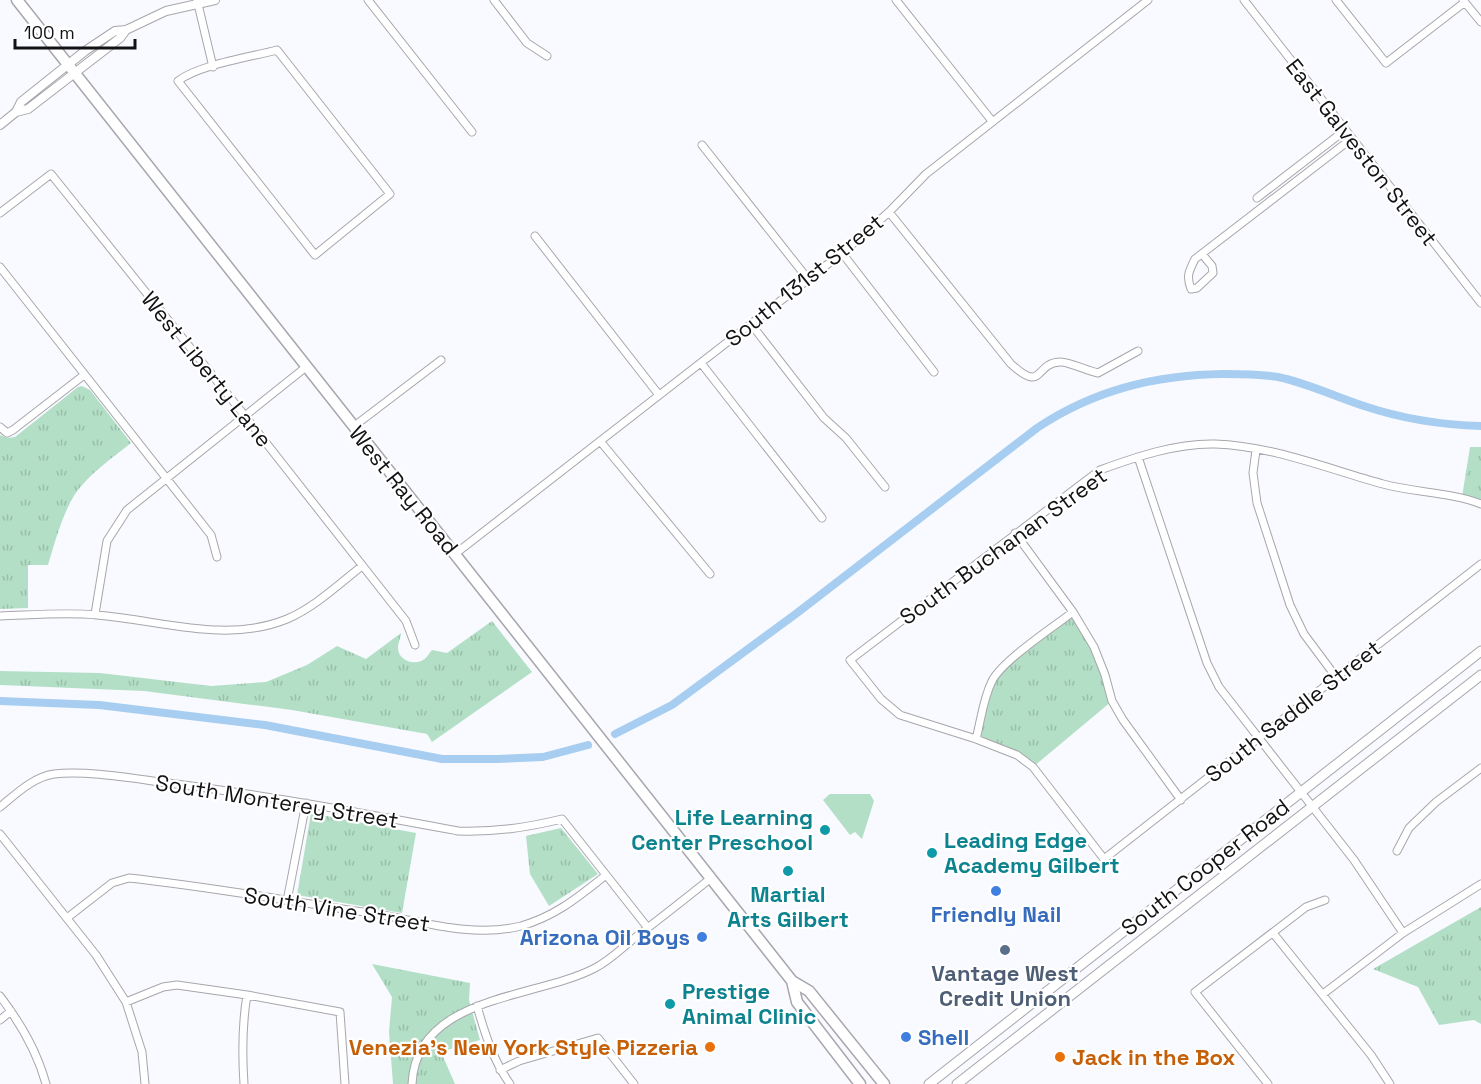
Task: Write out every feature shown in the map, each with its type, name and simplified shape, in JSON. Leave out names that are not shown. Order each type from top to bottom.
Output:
[{"type":"main road","name":"West Ray Road","points":[[17,0],[792,981],[809,991],[884,1084]]},
{"type":"main road","name":"South Cooper Road","points":[[929,1084],[1481,651]]},
{"type":"main road","name":"South Cooper Road","points":[[957,1084],[1481,675]]},
{"type":"main road","points":[[1084,962],[1095,976]]},
{"type":"main road","name":"West Ray Road","points":[[792,981],[797,1002],[861,1084]]},
{"type":"street","points":[[0,125],[16,112],[28,109],[71,69],[120,38],[126,30],[166,11],[197,2],[215,0]]},
{"type":"street","points":[[368,0],[472,132]]},
{"type":"street","points":[[494,0],[527,43],[547,56]]},
{"type":"street","points":[[896,0],[992,121]]},
{"type":"street","name":"South 131st Street","points":[[455,554],[842,253],[889,212],[927,174],[1148,0]]},
{"type":"street","name":"East Galveston Street","points":[[1244,0],[1344,131],[1481,303]]},
{"type":"street","points":[[1336,0],[1386,63],[1464,1],[1481,22]]},
{"type":"street","points":[[197,2],[213,67]]},
{"type":"street","points":[[277,50],[390,194],[315,255],[178,81],[184,76],[213,67],[277,50]]},
{"type":"street","points":[[1257,198],[1344,131]]},
{"type":"street","points":[[1202,254],[1212,266],[1213,273],[1197,288],[1191,289],[1188,272],[1195,259],[1351,139]]},
{"type":"street","points":[[702,145],[808,279]]},
{"type":"street","name":"West Liberty Lane","points":[[0,213],[51,174],[406,621],[415,645]]},
{"type":"street","points":[[889,212],[1011,364],[1024,376],[1031,378],[1052,363],[1060,362],[1098,373],[1138,351]]},
{"type":"street","points":[[535,236],[659,395]]},
{"type":"street","points":[[842,253],[934,372]]},
{"type":"street","points":[[0,267],[211,535],[217,557]]},
{"type":"street","points":[[751,324],[825,418],[846,438],[885,487]]},
{"type":"street","points":[[353,427],[441,360]]},
{"type":"street","points":[[700,363],[822,518]]},
{"type":"street","points":[[95,614],[107,541],[127,510],[306,367]]},
{"type":"street","points":[[0,427],[6,433],[12,430],[84,375]]},
{"type":"street","points":[[600,441],[710,574]]},
{"type":"street","name":"South Buchanan Street","points":[[976,739],[900,715],[881,699],[850,660],[1100,470],[1175,448],[1215,444],[1292,458],[1384,484],[1462,497],[1481,504]]},
{"type":"street","points":[[1256,450],[1253,473],[1257,502],[1290,605],[1304,634],[1336,677]]},
{"type":"street","points":[[1138,457],[1207,663],[1219,687],[1354,860],[1403,933]]},
{"type":"street","points":[[1015,533],[1073,612],[1094,647],[1112,701],[1181,800]]},
{"type":"street","name":"South Saddle Street","points":[[976,739],[1017,755],[1033,767],[1104,859],[1481,564]]},
{"type":"street","points":[[0,616],[95,614],[213,631],[263,627],[305,610],[362,566]]},
{"type":"street","points":[[976,739],[986,695],[993,679],[1003,666],[1073,612]]},
{"type":"street","points":[[1397,851],[1409,828],[1436,802],[1480,771]]},
{"type":"street","name":"South Monterey Street","points":[[0,807],[31,782],[52,774],[72,774],[135,778],[229,790],[458,831],[487,832],[524,829],[562,819],[606,875]]},
{"type":"street","points":[[287,901],[306,803]]},
{"type":"street","points":[[0,834],[67,918],[106,970],[126,1002],[142,1052],[145,1084]]},
{"type":"street","points":[[606,875],[648,928]]},
{"type":"street","name":"South Vine Street","points":[[67,918],[112,883],[129,878],[450,928],[492,930],[520,926],[563,909],[606,875]]},
{"type":"street","points":[[412,1084],[416,1063],[431,1036],[455,1016],[477,1006],[566,981],[595,968],[711,878]]},
{"type":"street","points":[[1323,994],[1403,933],[1481,884]]},
{"type":"street","points":[[1268,1084],[1195,992],[1306,907],[1325,900]]},
{"type":"street","points":[[1273,933],[1371,1055],[1390,1084]]},
{"type":"street","points":[[126,1002],[163,987],[177,985],[247,994],[340,1012],[345,1084]]},
{"type":"street","points":[[244,1084],[243,1018],[247,994]]},
{"type":"street","points":[[0,996],[31,1043],[46,1084]]},
{"type":"street","points":[[477,1006],[500,1070],[510,1084]]},
{"type":"street","points":[[0,1020],[11,1011]]},
{"type":"street","points":[[500,1070],[519,1061],[598,1038],[634,1084]]},
{"type":"green space","points":[[82,386],[90,390],[131,443],[94,473],[75,494],[56,538],[48,565],[28,565],[28,608],[0,609],[0,435],[7,438],[15,437]]},
{"type":"green space","points":[[1470,447],[1481,447],[1481,504],[1462,497]]},
{"type":"green space","points":[[1073,612],[1094,647],[1112,701],[1033,767],[1017,755],[976,739],[986,695],[1003,666]]},
{"type":"green space","points":[[492,621],[532,672],[432,742],[427,734],[292,710],[144,691],[0,685],[0,671],[100,673],[211,686],[266,682],[307,665],[337,646],[366,659],[401,633],[398,648],[400,655],[409,662],[421,661],[432,650],[447,653]]},
{"type":"green space","points":[[830,794],[870,794],[874,801],[862,839],[855,832],[850,835],[823,800]]},
{"type":"green space","points":[[311,813],[416,833],[402,913],[297,895]]},
{"type":"green space","points":[[561,828],[598,874],[549,906],[530,874],[526,836]]},
{"type":"green space","points":[[1481,907],[1481,1024],[1474,1020],[1439,1025],[1418,987],[1373,969]]},
{"type":"green space","points":[[372,964],[470,983],[469,1000],[480,1040],[441,1052],[455,1084],[393,1084],[389,1032],[392,997]]},
{"type":"waterway","points":[[615,734],[672,705],[797,613],[1037,428],[1103,394],[1149,382],[1198,375],[1264,375],[1300,383],[1364,406],[1408,418],[1437,423],[1481,426]]},
{"type":"waterway","points":[[0,701],[99,705],[265,725],[442,759],[543,757],[588,745]]},
{"type":"place","name":"Life Learning Center Preschool","points":[[825,830]]},
{"type":"place","name":"Leading Edge Academy Gilbert","points":[[932,853]]},
{"type":"place","name":"Martial Arts Gilbert","points":[[788,871]]},
{"type":"place","name":"Friendly Nail","points":[[996,891]]},
{"type":"place","name":"Arizona Oil Boys","points":[[702,937]]},
{"type":"place","name":"Vantage West Credit Union","points":[[1005,950]]},
{"type":"place","name":"Prestige Animal Clinic","points":[[670,1004]]},
{"type":"place","name":"Shell","points":[[906,1037]]},
{"type":"place","name":"Venezia's New York Style Pizzeria","points":[[710,1047]]},
{"type":"place","name":"Jack in the Box","points":[[1060,1057]]}]
